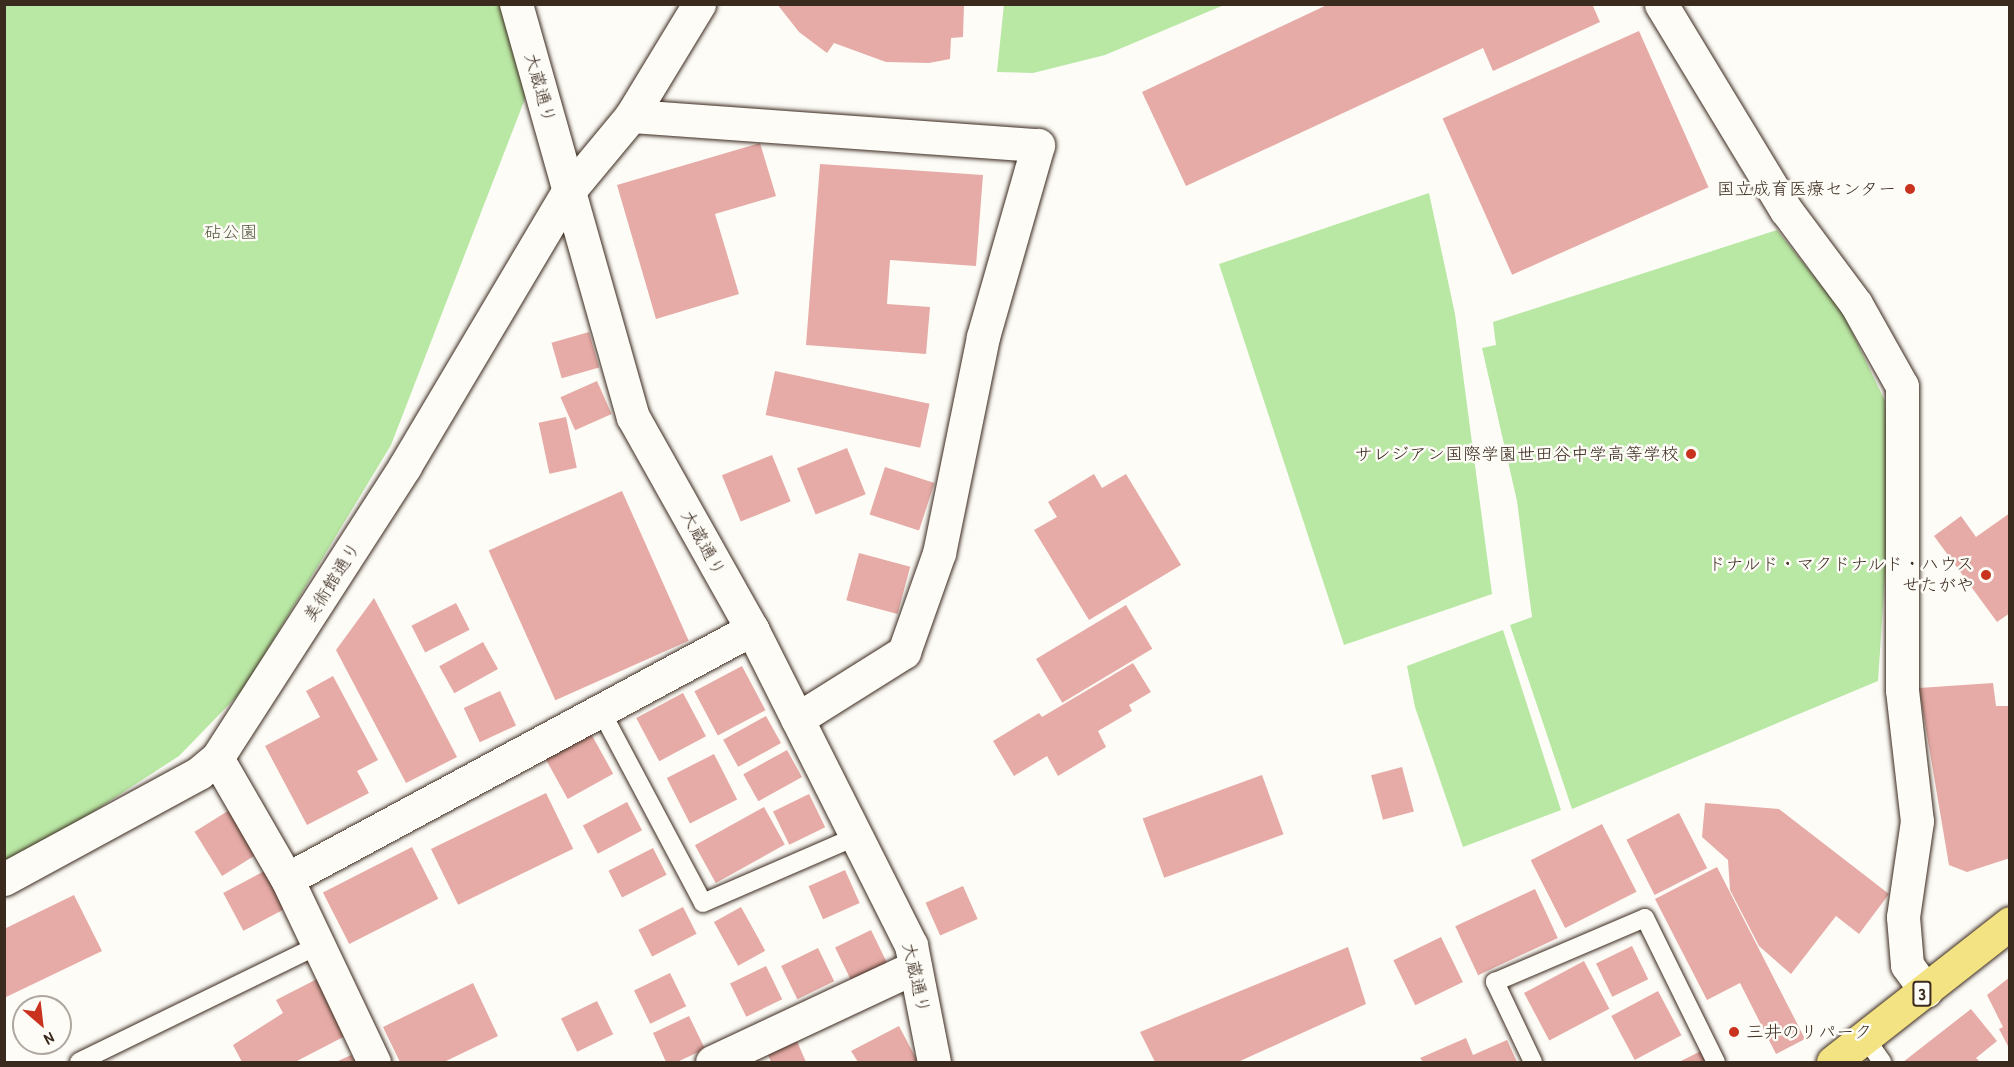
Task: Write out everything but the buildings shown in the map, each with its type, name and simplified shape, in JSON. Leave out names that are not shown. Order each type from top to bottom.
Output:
[{"type":"main road","name":"3","points":[[1833,1062],[1873,1049],[1926,991],[2010,923]]},
{"type":"street","name":"大蔵通り","points":[[516,4],[633,417],[752,629],[911,945],[933,1062]]},
{"type":"street","name":"美術館通り","points":[[4,879],[199,773],[218,758],[405,466],[568,192],[631,116],[699,4]]},
{"type":"street","points":[[1661,4],[1785,210],[1856,304],[1902,386],[1902,690],[1917,821],[1903,917],[1907,965],[1926,991]]},
{"type":"street","points":[[631,116],[1038,145],[983,337],[939,554],[904,652],[797,719]]},
{"type":"street","points":[[287,879],[752,629]]},
{"type":"street","points":[[218,758],[287,879],[374,1062]]},
{"type":"street","points":[[712,1062],[915,967]]},
{"type":"lane","points":[[601,711],[703,903],[856,836]]},
{"type":"lane","points":[[1533,1062],[1495,982],[1645,918],[1716,1062]]},
{"type":"lane","points":[[79,1062],[319,945]]},
{"type":"green space","points":[[1004,4],[1224,5],[1105,55],[1033,73],[997,72]]},
{"type":"green space","name":"砧公園","points":[[5,5],[504,5],[528,91],[391,445],[243,690],[179,756],[5,869]]},
{"type":"green space","points":[[1429,193],[1455,314],[1492,594],[1344,645],[1219,264]]},
{"type":"green space","points":[[1777,230],[1843,313],[1885,401],[1889,515],[1878,681],[1572,809],[1510,625],[1532,617],[1517,501],[1482,348],[1496,345],[1493,322]]},
{"type":"green space","points":[[1503,630],[1561,810],[1463,847],[1415,707],[1407,666]]},
{"type":"place","name":"国立成育医療センター","points":[[1910,189]]},
{"type":"place","name":"サレジアン国際学園世田谷中学高等学校","points":[[1691,454]]},
{"type":"place","name":"ドナルド・マクドナルド・ハウス せたがや","points":[[1986,575]]},
{"type":"place","name":"三井のリパーク","points":[[1734,1032]]}]
